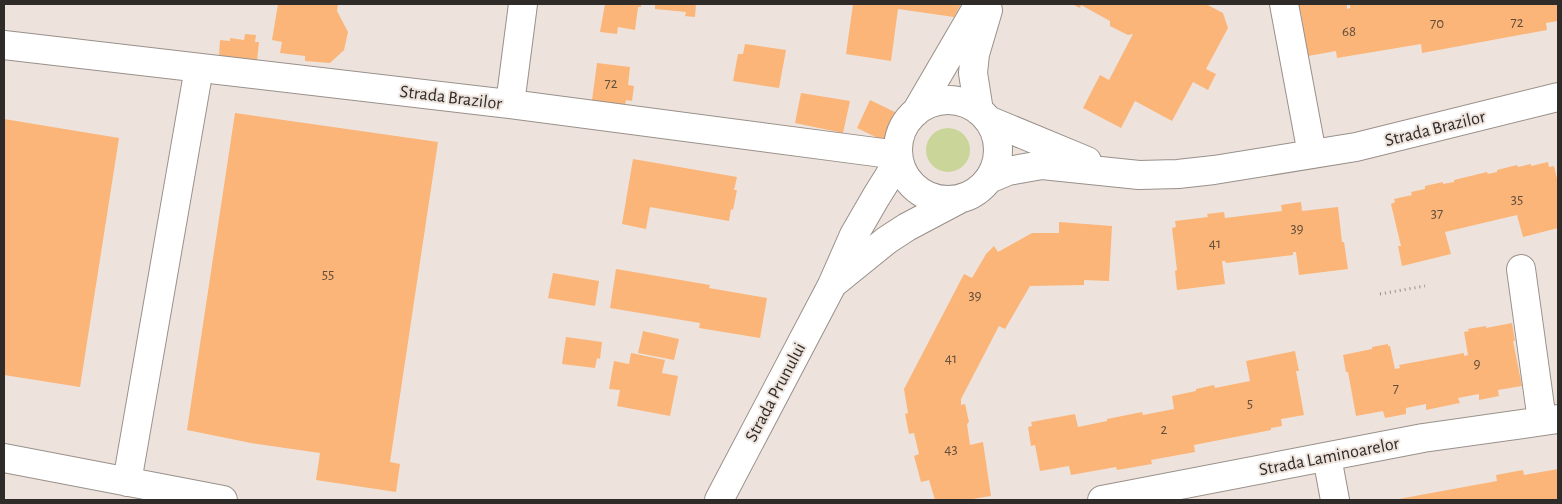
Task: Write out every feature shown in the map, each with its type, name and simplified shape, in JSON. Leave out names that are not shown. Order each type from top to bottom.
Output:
[{"type":"street","points":[[510,104],[523,4]]},
{"type":"street","points":[[916,112],[928,105],[941,101],[954,101],[967,104],[983,116],[995,134],[998,149],[996,165],[989,179],[981,188],[970,196],[958,200],[942,200],[927,196],[914,187],[904,175],[899,158],[898,143],[902,131],[916,112],[979,4]]},
{"type":"street","points":[[983,116],[973,73],[974,54],[990,4]]},
{"type":"street","points":[[1284,4],[1312,154]]},
{"type":"street","name":"Strada Brazilor","points":[[4,45],[510,104],[899,158]]},
{"type":"street","points":[[128,482],[199,68]]},
{"type":"street","name":"Strada Brazilor","points":[[989,179],[1008,171],[1042,165],[1139,175],[1178,174],[1214,170],[1356,147],[1558,97]]},
{"type":"street","name":"Strada Brazilor","points":[[983,116],[1117,172]]},
{"type":"street","name":"Strada Prunului","points":[[718,500],[832,285],[854,235],[899,158]]},
{"type":"street","name":"Strada Prunului","points":[[832,285],[887,240],[907,227],[958,200]]},
{"type":"street","points":[[1521,269],[1550,420]]},
{"type":"street","name":"Strada Laminoarelor","points":[[1102,500],[1423,438],[1550,420]]},
{"type":"street","points":[[1327,457],[1335,500]]},
{"type":"street","points":[[4,458],[223,500]]},
{"type":"path","points":[[1380,294],[1425,286]]},
{"type":"green space","points":[[944,128],[952,128],[964,134],[970,150],[964,166],[952,172],[944,172],[932,166],[926,154],[926,146],[932,134]]},
{"type":"building","points":[[278,4],[338,4],[337,11],[348,32],[344,50],[330,63],[305,61],[305,56],[280,53],[282,42],[272,40]]},
{"type":"building","points":[[605,4],[641,4],[641,7],[638,7],[635,30],[618,27],[617,34],[600,32]]},
{"type":"building","points":[[655,4],[696,4],[695,17],[685,16],[686,12],[655,9]]},
{"type":"building","points":[[853,4],[961,4],[954,17],[898,9],[891,61],[846,54]]},
{"type":"building","points":[[1072,4],[1206,4],[1223,13],[1228,28],[1206,69],[1216,74],[1208,90],[1193,82],[1172,121],[1135,101],[1121,128],[1083,108],[1100,75],[1109,80],[1133,34],[1128,35],[1110,26],[1110,21],[1081,5],[1080,8]]},
{"type":"building","points":[[1296,4],[1347,4],[1347,9],[1350,8],[1350,5],[1358,4],[1558,4],[1558,21],[1546,23],[1547,30],[1422,53],[1421,44],[1337,58],[1336,51],[1308,56],[1301,13],[1298,14]]},
{"type":"building","points":[[245,34],[256,35],[255,42],[259,42],[257,61],[219,56],[220,40],[230,41],[230,38],[244,40]]},
{"type":"building","points":[[745,44],[786,50],[779,88],[733,81],[738,54],[743,54]]},
{"type":"building","points":[[597,63],[630,67],[628,85],[634,86],[632,101],[626,100],[625,105],[592,100]]},
{"type":"building","points":[[801,93],[850,101],[843,133],[795,123]]},
{"type":"building","points":[[870,100],[897,113],[884,141],[857,128]]},
{"type":"building","points":[[235,113],[438,142],[390,462],[400,464],[396,492],[316,480],[320,453],[251,443],[187,430]]},
{"type":"building","points":[[4,119],[119,138],[80,387],[4,375]]},
{"type":"building","points":[[633,159],[737,177],[734,190],[737,190],[729,221],[650,207],[646,229],[622,224]]},
{"type":"building","points":[[1548,162],[1549,167],[1554,166],[1558,183],[1558,228],[1523,237],[1517,215],[1445,232],[1451,254],[1402,266],[1398,246],[1401,246],[1391,204],[1395,202],[1394,199],[1412,195],[1411,192],[1425,189],[1425,186],[1443,182],[1443,184],[1454,182],[1454,180],[1487,172],[1488,174],[1497,172],[1497,170],[1517,165],[1518,167],[1531,164],[1531,166]]},
{"type":"building","points":[[1301,202],[1302,211],[1338,207],[1342,242],[1344,242],[1348,269],[1299,275],[1296,252],[1293,252],[1293,255],[1226,263],[1222,261],[1225,284],[1177,290],[1175,271],[1177,270],[1172,228],[1176,227],[1175,221],[1208,217],[1207,214],[1224,212],[1225,218],[1282,211],[1281,205]]},
{"type":"building","points":[[1059,222],[1112,226],[1109,281],[1084,280],[1084,285],[1030,286],[1005,329],[999,326],[961,399],[961,405],[965,404],[969,422],[967,424],[970,445],[983,442],[991,496],[966,500],[935,500],[929,480],[921,482],[914,456],[919,454],[914,433],[909,434],[905,414],[908,413],[904,389],[964,274],[972,278],[986,254],[994,246],[998,252],[1032,233],[1059,233]]},
{"type":"building","points":[[616,269],[710,285],[709,288],[767,298],[760,338],[699,328],[700,323],[610,308]]},
{"type":"building","points":[[553,273],[599,281],[595,306],[548,298]]},
{"type":"building","points":[[1512,323],[1515,341],[1513,341],[1522,386],[1498,390],[1499,396],[1479,400],[1479,394],[1458,398],[1460,403],[1426,410],[1426,404],[1406,408],[1406,414],[1385,418],[1383,411],[1356,416],[1343,355],[1388,344],[1395,369],[1400,368],[1399,365],[1464,353],[1464,356],[1468,355],[1464,332],[1469,331],[1468,329]]},
{"type":"building","points":[[643,331],[679,339],[674,360],[638,353]]},
{"type":"building","points":[[566,337],[602,342],[600,359],[597,358],[595,368],[562,364]]},
{"type":"building","points":[[1295,351],[1299,371],[1296,371],[1304,415],[1281,419],[1282,426],[1271,428],[1271,430],[1194,445],[1195,452],[1151,460],[1152,464],[1117,470],[1116,467],[1071,475],[1069,466],[1040,471],[1035,445],[1031,446],[1028,427],[1032,426],[1031,422],[1075,414],[1078,427],[1142,412],[1143,415],[1174,409],[1172,396],[1214,385],[1215,388],[1250,381],[1246,361]]},
{"type":"building","points":[[631,353],[665,360],[662,373],[678,376],[670,416],[617,406],[620,390],[609,389],[614,361],[629,364]]},
{"type":"building","points":[[1558,469],[1558,500],[1393,500],[1497,481],[1496,475],[1523,470],[1524,475]]}]
